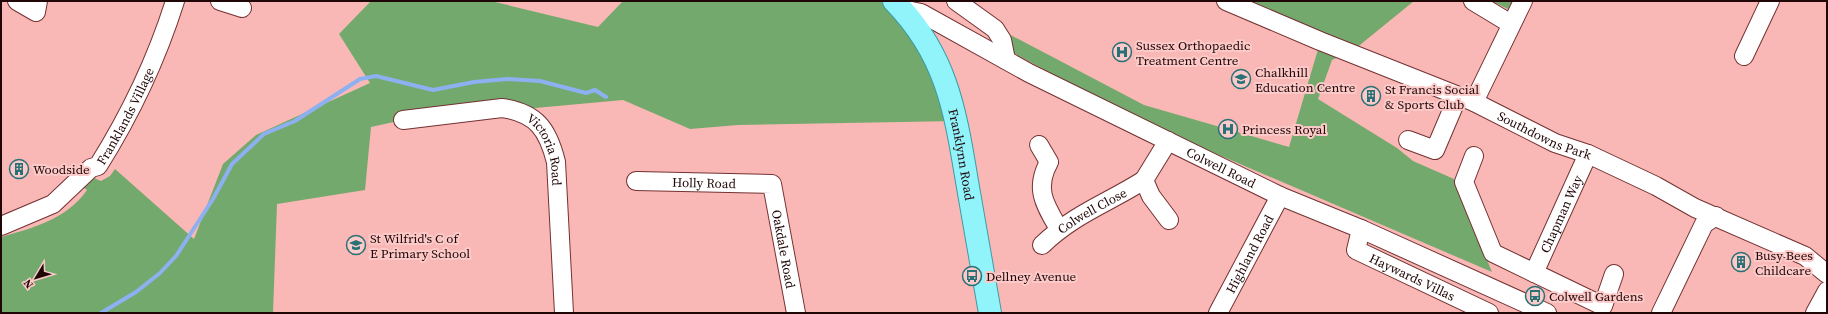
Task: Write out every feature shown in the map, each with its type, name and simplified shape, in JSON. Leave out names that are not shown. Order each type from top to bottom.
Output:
[{"type":"main road","name":"Franklynn Road","points":[[898,5],[938,61],[949,90],[957,121],[990,313]]},
{"type":"street","points":[[17,1],[36,12],[38,1]]},
{"type":"street","name":"Franklands Village","points":[[1,226],[53,204],[91,168],[98,166],[115,138],[133,103],[158,47],[175,1]]},
{"type":"street","points":[[220,1],[242,8]]},
{"type":"street","points":[[956,1],[995,29],[1002,40],[1006,60]]},
{"type":"street","name":"Southdowns Park","points":[[1226,1],[1320,41],[1466,99],[1555,143],[1588,154],[1656,186],[1695,208],[1805,256],[1827,274]]},
{"type":"street","points":[[1473,1],[1512,24]]},
{"type":"street","points":[[1408,140],[1435,150],[1512,24],[1523,1]]},
{"type":"street","points":[[1744,56],[1770,1]]},
{"type":"street","name":"Colwell Road","points":[[898,5],[921,13],[1006,60],[1280,196],[1361,229],[1547,313]]},
{"type":"street","name":"Victoria Road","points":[[403,120],[502,108],[518,111],[543,129],[551,142],[556,162],[564,313]]},
{"type":"street","points":[[1168,141],[1144,180],[1151,196],[1169,220]]},
{"type":"street","points":[[1039,145],[1049,162],[1044,172],[1041,184],[1044,204],[1059,229]]},
{"type":"street","name":"Chapman Way","points":[[1534,273],[1588,154]]},
{"type":"street","points":[[1474,156],[1464,182],[1493,253],[1604,306],[1614,274]]},
{"type":"street","name":"Colwell Close","points":[[1042,246],[1059,229],[1091,208],[1144,180]]},
{"type":"street","name":"Holly Road","points":[[636,181],[772,184]]},
{"type":"street","name":"Oakdale Road","points":[[772,184],[796,313]]},
{"type":"street","name":"Highland Road","points":[[1218,313],[1280,196]]},
{"type":"street","points":[[1661,313],[1704,224],[1716,216]]},
{"type":"street","points":[[1674,313],[1715,229],[1716,216]]},
{"type":"street","name":"Haywards Villas","points":[[1361,229],[1356,250],[1489,313]]},
{"type":"street","points":[[1815,313],[1827,291]]},
{"type":"street","points":[[1501,313],[1510,297]]},
{"type":"green space","points":[[371,1],[491,1],[598,27],[623,1],[894,1],[957,121],[738,125],[690,129],[623,100],[403,120],[371,127],[365,190],[277,204],[273,313],[1,313],[1,237],[37,226],[70,208],[87,190],[80,185],[89,176],[101,181],[110,176],[115,169],[194,239],[223,164],[256,135],[370,83],[339,34]]},
{"type":"green space","points":[[1238,1],[1414,1],[1355,49],[1332,60],[1318,99],[1397,148],[1413,161],[1454,179],[1492,272],[1135,119],[1010,51],[1001,30],[1144,105],[1289,147],[1322,36]]},
{"type":"green space","points":[[1492,1],[1512,1],[1508,9]]},
{"type":"waterway","points":[[101,313],[136,292],[160,273],[176,256],[213,199],[232,164],[264,134],[295,121],[360,79],[376,76],[433,90],[474,82],[507,79],[540,81],[586,93],[595,90],[606,97]]},
{"type":"place","name":"Sussex Orthopaedic Treatment Centre","points":[[1122,52]]},
{"type":"place","name":"Chalkhill Education Centre","points":[[1241,79]]},
{"type":"place","name":"St Francis Social & Sports Club","points":[[1371,96]]},
{"type":"place","name":"Princess Royal","points":[[1228,129]]},
{"type":"place","name":"Woodside","points":[[19,169]]},
{"type":"place","name":"St Wilfrid's C of E Primary School","points":[[356,245]]},
{"type":"place","name":"Busy Bees Childcare","points":[[1741,262]]},
{"type":"place","name":"Dellney Avenue","points":[[972,276]]},
{"type":"place","name":"Colwell Gardens","points":[[1535,296]]}]
